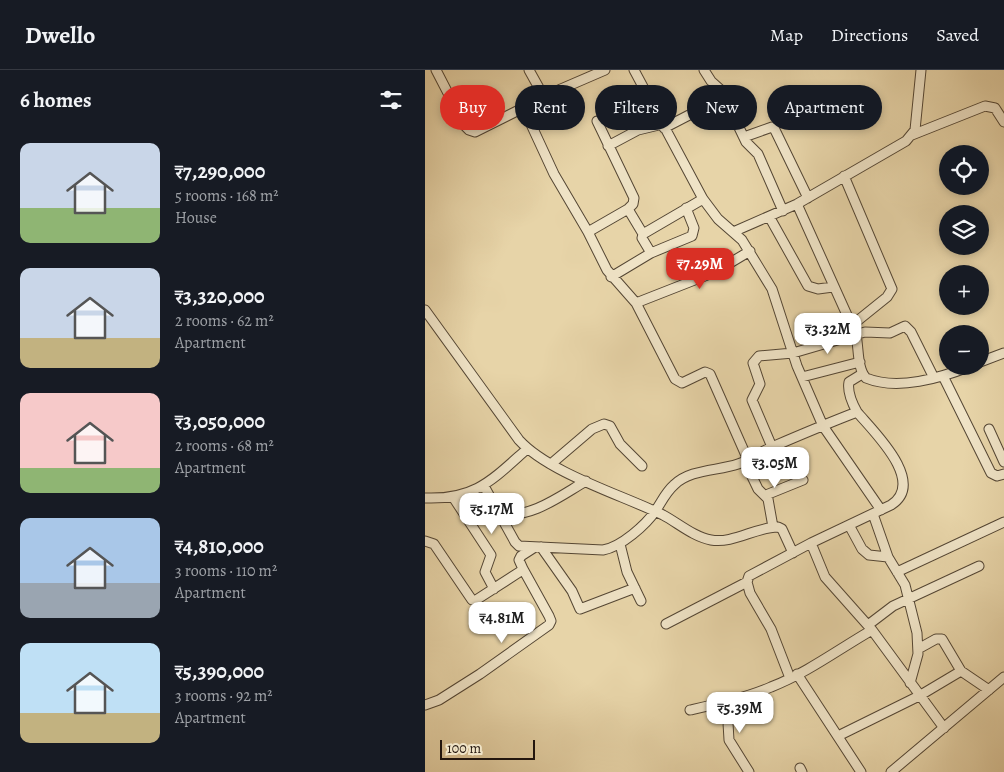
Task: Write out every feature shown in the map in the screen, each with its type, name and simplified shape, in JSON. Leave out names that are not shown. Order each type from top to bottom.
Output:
[{"type":"street","points":[[436,70],[469,130],[475,132],[515,111]]},
{"type":"street","points":[[529,70],[537,85]]},
{"type":"street","points":[[571,85],[605,70]]},
{"type":"street","points":[[634,70],[642,85]]},
{"type":"street","points":[[704,70],[715,85]]},
{"type":"street","points":[[912,135],[916,121],[921,70]]},
{"type":"street","points":[[733,232],[770,218],[797,204],[912,135],[985,106],[995,108],[1004,122]]},
{"type":"street","points":[[744,137],[772,127],[808,198]]},
{"type":"street","points":[[534,130],[554,174],[589,232],[611,277],[636,303],[678,383],[685,382],[705,372],[710,374],[758,489],[765,495],[770,504],[773,527]]},
{"type":"street","points":[[589,232],[628,208],[633,204],[634,198],[601,130]]},
{"type":"street","points":[[608,146],[638,130]]},
{"type":"street","points":[[665,130],[703,199],[718,219],[743,240],[775,294],[802,377],[823,426],[877,512],[888,557],[905,585],[917,633],[918,649],[910,683]]},
{"type":"street","points":[[740,130],[749,146],[758,154],[783,211]]},
{"type":"street","points":[[844,176],[892,289],[887,297],[851,326]]},
{"type":"street","points":[[643,234],[703,199]]},
{"type":"street","points":[[797,204],[856,335],[860,362],[866,378],[883,383],[896,383],[945,375]]},
{"type":"street","points":[[628,208],[643,234],[642,238],[651,253]]},
{"type":"street","points":[[611,277],[651,253],[692,236],[694,228],[686,208]]},
{"type":"street","points":[[770,218],[808,286],[818,289],[833,287]]},
{"type":"street","points":[[636,303],[715,272],[750,251]]},
{"type":"street","points":[[425,310],[527,449],[551,464],[711,540],[726,539],[773,527],[782,529],[793,553]]},
{"type":"street","points":[[772,447],[751,400],[760,384],[753,363],[759,356],[793,352],[870,331],[885,334],[905,326],[911,332],[939,377],[991,472],[997,476],[1004,474]]},
{"type":"street","points":[[989,359],[1004,353]]},
{"type":"street","points":[[802,377],[860,362]]},
{"type":"street","points":[[861,772],[838,736],[794,676],[771,629],[750,593],[747,582],[749,576],[811,543],[877,512],[897,501],[901,496],[902,480],[890,449],[857,412],[848,386],[853,378],[863,374]]},
{"type":"street","points":[[484,486],[519,546],[603,550],[620,544],[655,512],[667,492],[683,479],[747,461],[772,447],[857,412]]},
{"type":"street","points":[[551,464],[592,429],[604,424],[610,426],[620,444],[642,466]]},
{"type":"street","points":[[989,429],[1004,462]]},
{"type":"street","points":[[425,498],[453,497],[484,486],[527,449]]},
{"type":"street","points":[[765,495],[803,480]]},
{"type":"street","points":[[499,514],[518,515],[529,511],[586,481]]},
{"type":"street","points":[[453,497],[491,555],[485,572],[494,589]]},
{"type":"street","points":[[897,572],[1004,522]]},
{"type":"street","points":[[849,525],[862,549],[869,556],[888,557]]},
{"type":"street","points":[[425,541],[434,544],[472,600],[476,600],[523,569]]},
{"type":"street","points":[[811,543],[825,577],[870,627],[944,728]]},
{"type":"street","points":[[620,544],[627,572],[641,601]]},
{"type":"street","points":[[425,705],[439,700],[480,674],[549,625],[551,621],[549,616],[519,560],[521,556],[538,547]]},
{"type":"street","points":[[538,547],[572,591],[580,609],[635,588]]},
{"type":"street","points":[[690,710],[747,696],[794,676],[870,627],[893,606],[979,566]]},
{"type":"street","points":[[666,624],[747,582]]},
{"type":"street","points":[[918,649],[936,639],[942,639],[961,671],[989,690]]},
{"type":"street","points":[[838,736],[919,696],[961,671]]},
{"type":"street","points":[[891,772],[1004,677]]},
{"type":"street","points":[[721,703],[728,723],[729,740],[749,772]]}]
